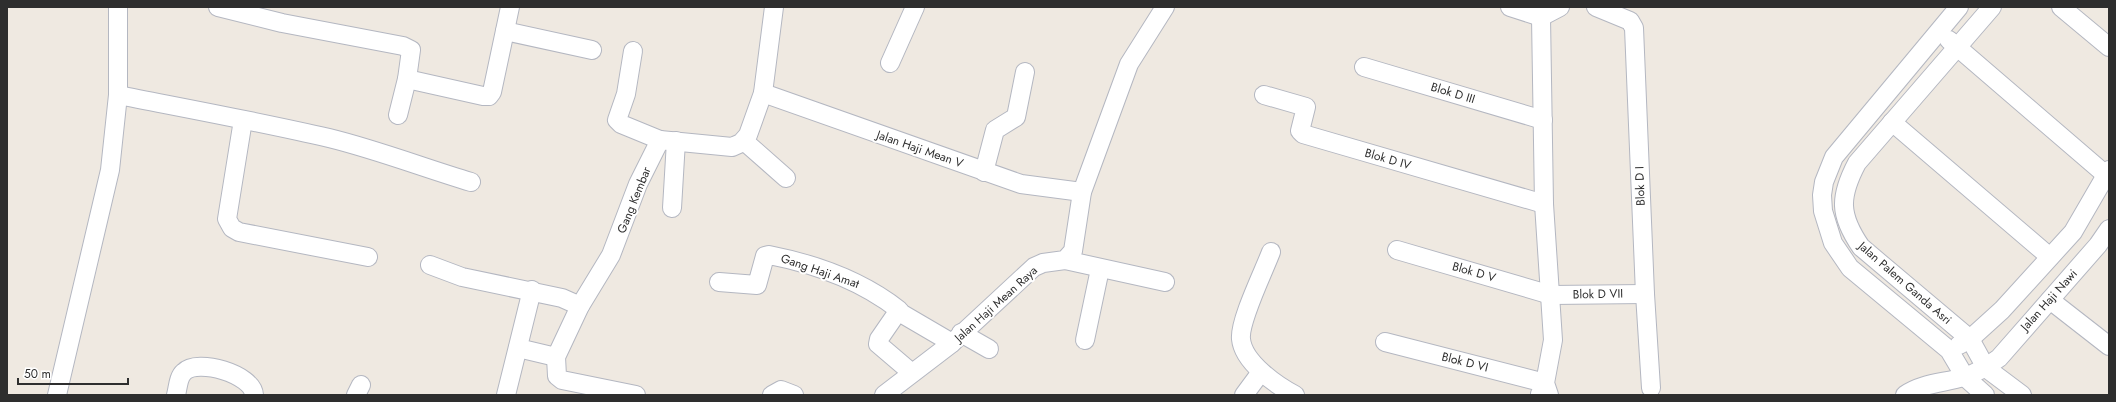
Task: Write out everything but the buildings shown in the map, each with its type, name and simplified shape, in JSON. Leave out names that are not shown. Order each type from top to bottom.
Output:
[{"type":"street","points":[[57,395],[110,170],[118,95],[118,7]]},
{"type":"street","points":[[218,7],[282,23],[403,46],[411,50],[407,79],[398,115]]},
{"type":"street","points":[[407,79],[488,96],[492,92],[510,7]]},
{"type":"street","points":[[633,51],[626,94],[617,120],[621,124],[668,140],[732,147],[744,141],[748,135],[762,93],[774,7]]},
{"type":"street","points":[[890,63],[915,7]]},
{"type":"street","points":[[1065,260],[1074,251],[1082,192],[1097,146],[1129,64],[1165,7]]},
{"type":"street","points":[[1510,7],[1541,17],[1560,7]]},
{"type":"street","name":"Blok D I","points":[[1596,7],[1630,21],[1634,28],[1645,294],[1651,388]]},
{"type":"street","name":"Jalan Palem Ganda Asri","points":[[1959,7],[1834,157],[1824,182],[1822,205],[1833,243],[1850,268],[1949,350],[1965,377],[1985,395]]},
{"type":"street","name":"Jalan Palem Ganda Asri","points":[[1992,7],[1857,163],[1847,181],[1844,205],[1848,227],[1861,247],[1970,339],[1986,368],[2022,395]]},
{"type":"street","points":[[2062,7],[2109,47]]},
{"type":"street","points":[[1541,17],[1544,204],[1553,340],[1545,391]]},
{"type":"street","points":[[505,31],[592,50]]},
{"type":"street","points":[[1938,32],[2108,172],[2073,232],[2023,289],[1970,339],[1949,350]]},
{"type":"street","name":"Blok D III","points":[[1364,66],[1543,120]]},
{"type":"street","points":[[984,172],[995,130],[1016,117],[1025,72]]},
{"type":"street","name":"Jalan Haji Mean V","points":[[762,93],[1021,184],[1082,192]]},
{"type":"street","points":[[118,95],[330,138],[400,157],[427,168],[471,182]]},
{"type":"street","name":"Blok D IV","points":[[1264,95],[1306,107],[1300,131],[1303,134],[1544,204]]},
{"type":"street","points":[[243,120],[227,219],[232,228],[239,232],[368,257]]},
{"type":"street","points":[[1892,122],[2050,257]]},
{"type":"street","points":[[668,140],[672,208]]},
{"type":"street","name":"Gang Kembar","points":[[636,395],[562,380],[557,376],[556,357],[580,306],[611,255],[638,184],[668,140]]},
{"type":"street","points":[[744,141],[786,178]]},
{"type":"street","name":"Jalan Haji Nawi","points":[[1904,395],[1917,388],[1965,377],[1986,368],[1999,358],[2109,231]]},
{"type":"street","name":"Blok D V","points":[[1397,250],[1551,295]]},
{"type":"street","points":[[1271,252],[1243,325],[1241,339],[1246,351],[1261,372],[1278,386],[1294,395]]},
{"type":"street","name":"Gang Haji Amat","points":[[719,282],[756,285],[765,256],[769,255],[824,270],[855,282],[880,295],[899,312]]},
{"type":"street","points":[[1065,260],[1100,269],[1165,282]]},
{"type":"street","name":"Jalan Haji Mean Raya","points":[[884,395],[956,338],[1034,267],[1043,263],[1065,260]]},
{"type":"street","points":[[430,265],[462,276],[532,290],[562,298],[580,306]]},
{"type":"street","points":[[1085,340],[1100,269]]},
{"type":"street","points":[[506,395],[532,290]]},
{"type":"street","name":"Blok D VII","points":[[1551,295],[1645,294]]},
{"type":"street","points":[[2050,300],[2109,346]]},
{"type":"street","points":[[912,373],[878,344],[879,339],[899,312],[956,338],[989,349]]},
{"type":"street","name":"Blok D VI","points":[[1385,342],[1545,391]]},
{"type":"street","points":[[518,348],[556,357]]},
{"type":"street","points":[[176,395],[181,376],[184,371],[190,368],[207,367],[237,374],[254,390],[254,395]]},
{"type":"street","points":[[1244,395],[1261,372]]},
{"type":"street","points":[[772,395],[781,390],[798,391]]}]
